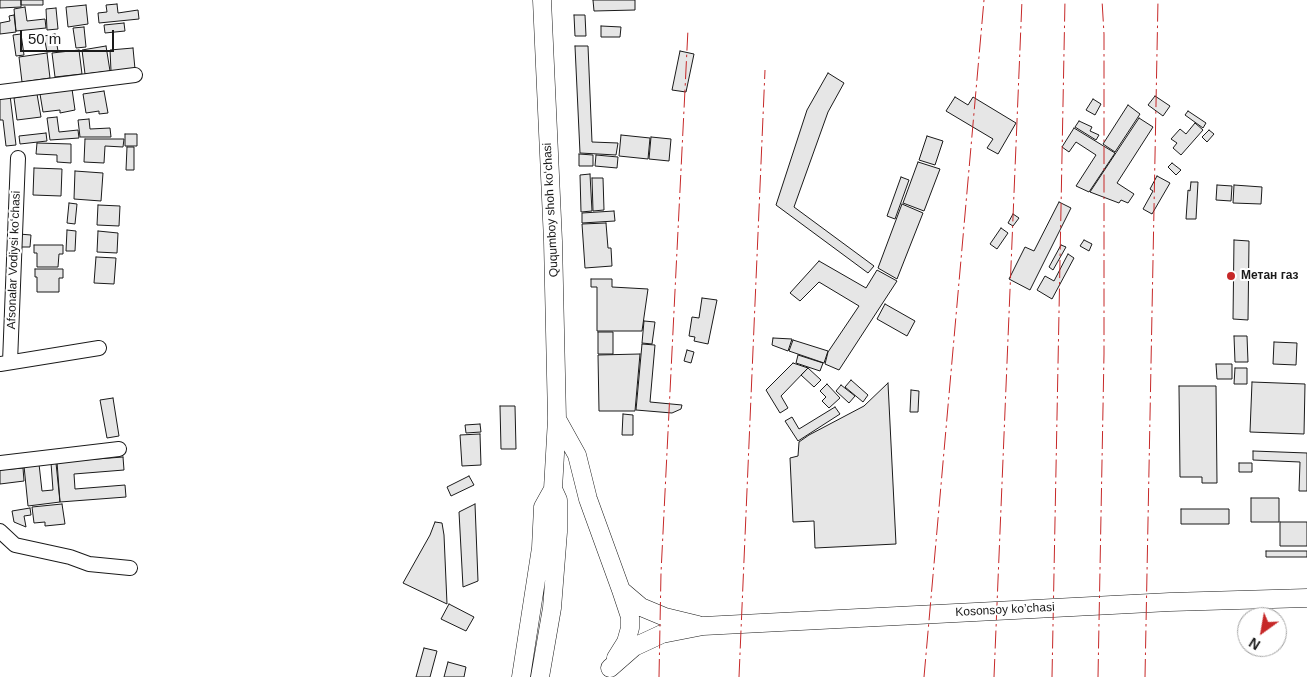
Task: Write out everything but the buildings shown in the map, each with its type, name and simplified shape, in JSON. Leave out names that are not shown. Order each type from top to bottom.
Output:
[{"type":"main road","name":"Ququmboy shoh koʻchasi","points":[[542,0],[553,240],[557,419],[553,493]]},
{"type":"main road","points":[[557,419],[577,456],[588,500],[630,616],[630,628],[626,642],[606,672]]},
{"type":"main road","points":[[553,493],[588,500]]},
{"type":"main road","points":[[521,677],[541,548],[543,507],[553,493]]},
{"type":"main road","points":[[540,677],[553,600],[558,532],[553,493]]},
{"type":"main road","points":[[621,590],[641,607],[665,617],[703,626]]},
{"type":"main road","name":"Kosonsoy ko’chasi","points":[[703,626],[1170,602],[1307,598]]},
{"type":"main road","points":[[606,672],[634,647],[662,634],[703,626]]},
{"type":"street","points":[[0,92],[135,75]]},
{"type":"street","name":"Afsonalar Vodiysi koʻchasi","points":[[18,158],[5,363],[99,348]]},
{"type":"street","points":[[0,463],[119,449]]},
{"type":"street","points":[[0,531],[16,544],[70,557],[89,564],[130,568]]},
{"type":"power","points":[[924,677],[984,0]]},
{"type":"power","points":[[994,677],[1022,0]]},
{"type":"power","points":[[1052,677],[1065,0]]},
{"type":"power","points":[[1098,677],[1104,354],[1104,34],[1102,0]]},
{"type":"power","points":[[1145,677],[1158,0]]},
{"type":"power","points":[[659,677],[661,573],[688,29]]},
{"type":"power","points":[[739,677],[765,70]]},
{"type":"place","name":"Метан газ","points":[[1231,276]]}]
